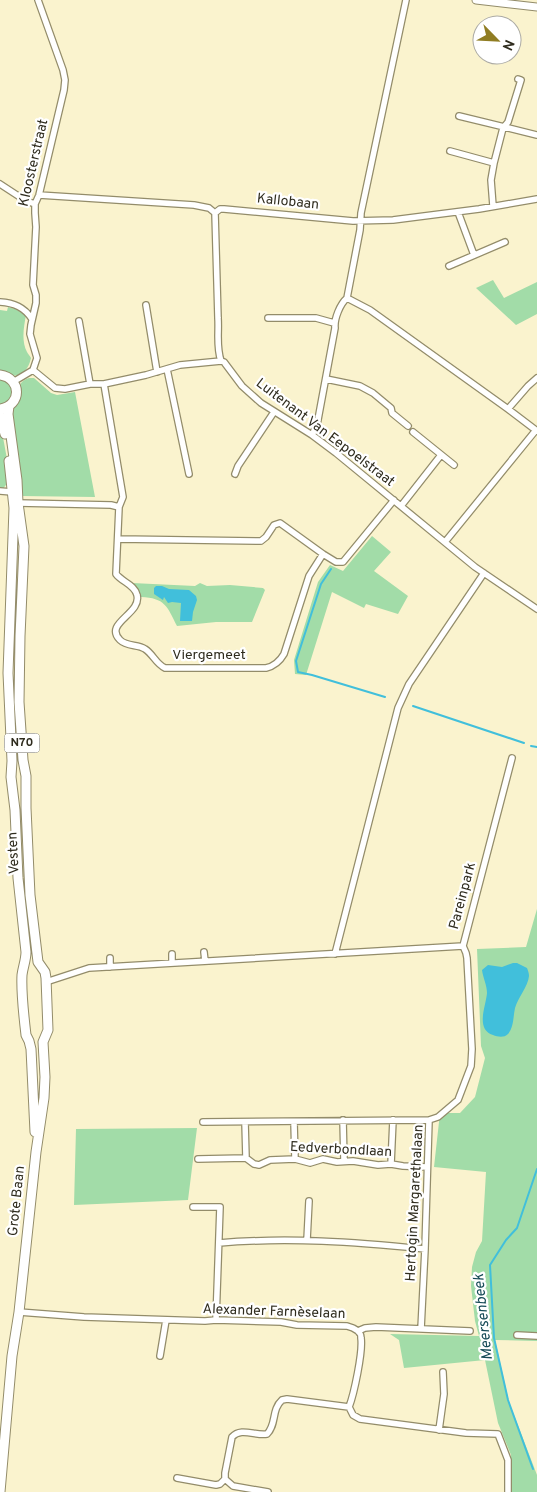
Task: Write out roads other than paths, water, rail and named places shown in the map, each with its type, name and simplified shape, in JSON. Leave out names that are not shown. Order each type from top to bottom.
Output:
[{"type":"main road","points":[[1,374],[13,382]]},
{"type":"main road","name":"N70","points":[[13,382],[16,395],[13,403],[9,406],[8,414],[17,480],[18,503]]},
{"type":"main road","points":[[0,410],[9,406]]},
{"type":"main road","name":"N70","points":[[0,416],[12,492]]},
{"type":"main road","name":"Vesten","points":[[12,492],[14,508],[8,673],[11,778],[15,810],[18,878],[26,952],[22,973],[22,987],[26,1035],[30,1041],[36,1152]]},
{"type":"main road","name":"Vesten","points":[[18,503],[24,546],[19,702],[26,776],[30,895],[38,962],[46,972],[48,1030],[43,1042],[45,1076],[43,1106],[36,1152]]},
{"type":"main road","points":[[25,964],[38,962]]},
{"type":"main road","points":[[30,1041],[43,1042]]},
{"type":"main road","points":[[34,1101],[38,1106],[43,1106]]},
{"type":"main road","name":"Grote Baan","points":[[0,1492],[3,1421],[19,1312],[36,1152]]},
{"type":"street","name":"Kloosterstraat","points":[[33,370],[36,358],[30,334],[36,295],[33,285],[36,227],[35,204],[39,196],[65,80],[38,0]]},
{"type":"street","points":[[312,435],[316,426],[326,379],[335,328],[334,323],[340,307],[347,298],[361,213],[406,0]]},
{"type":"street","points":[[476,0],[537,7]]},
{"type":"street","points":[[493,206],[491,180],[494,163],[503,128],[508,122],[521,80],[518,79]]},
{"type":"street","points":[[459,116],[537,135]]},
{"type":"street","points":[[450,151],[494,163]]},
{"type":"street","points":[[0,184],[26,201],[35,204]]},
{"type":"street","name":"Kallobaan","points":[[39,196],[194,205],[210,208],[215,213],[220,209],[224,209],[361,222],[458,212],[537,199]]},
{"type":"street","points":[[458,212],[474,255]]},
{"type":"street","points":[[13,382],[33,370],[55,388],[61,390],[90,384],[104,384],[180,365],[221,361],[218,352],[217,335],[215,213]]},
{"type":"street","points":[[449,266],[505,242]]},
{"type":"street","points":[[347,298],[370,310],[537,431],[445,542]]},
{"type":"street","points":[[1,302],[17,305],[24,309],[32,319]]},
{"type":"street","points":[[146,306],[156,372]]},
{"type":"street","points":[[268,318],[316,318],[334,323]]},
{"type":"street","points":[[80,321],[90,384]]},
{"type":"street","name":"Luitenant Van Eepoelstraat","points":[[221,361],[224,362],[246,390],[274,412],[312,435],[336,453],[484,573],[536,606]]},
{"type":"street","points":[[167,369],[189,474]]},
{"type":"street","points":[[508,409],[537,378]]},
{"type":"street","points":[[326,379],[360,386],[373,393],[391,408],[392,414],[408,426]]},
{"type":"street","name":"Viergemeet","points":[[104,384],[123,497],[119,507],[116,574],[135,590],[138,600],[133,611],[118,625],[118,638],[127,644],[146,649],[161,666],[169,668],[272,667],[277,664],[284,654],[309,576],[323,554]]},
{"type":"street","points":[[235,474],[238,466],[274,412]]},
{"type":"street","points":[[413,432],[454,464]]},
{"type":"street","points":[[401,506],[442,455]]},
{"type":"street","points":[[0,491],[12,492]]},
{"type":"street","points":[[118,539],[262,541],[274,525],[280,523],[323,554],[336,562],[343,562],[394,500]]},
{"type":"street","points":[[18,503],[111,505],[119,507]]},
{"type":"street","points":[[335,954],[400,701],[409,684],[484,573]]},
{"type":"street","name":"Pareinpark","points":[[46,982],[89,968],[463,946],[512,758]]},
{"type":"street","name":"Hertogin Margarethalaan","points":[[421,1329],[429,1120],[438,1117],[458,1100],[463,1091],[472,1061],[467,958],[463,946]]},
{"type":"street","points":[[204,952],[205,961]]},
{"type":"street","points":[[172,954],[172,963]]},
{"type":"street","points":[[110,958],[110,967]]},
{"type":"street","points":[[343,1120],[344,1161]]},
{"type":"street","points":[[391,1164],[393,1120]]},
{"type":"street","points":[[203,1122],[429,1120]]},
{"type":"street","points":[[246,1122],[246,1158]]},
{"type":"street","points":[[294,1122],[294,1159]]},
{"type":"street","name":"Eedverbondlaan","points":[[198,1159],[246,1158],[259,1165],[270,1160],[294,1159],[310,1163],[323,1158],[378,1165],[391,1164],[427,1167]]},
{"type":"street","points":[[307,1240],[309,1201]]},
{"type":"street","points":[[193,1207],[220,1207],[216,1320]]},
{"type":"street","points":[[219,1243],[307,1240],[425,1249]]},
{"type":"street","name":"Alexander Farnèselaan","points":[[19,1312],[84,1317],[205,1322],[216,1320],[281,1322],[298,1325],[347,1326],[358,1331],[364,1328],[376,1327],[470,1331]]},
{"type":"street","points":[[160,1356],[166,1320]]},
{"type":"street","points":[[358,1331],[361,1335],[361,1345],[353,1397],[349,1407],[353,1415],[360,1419],[439,1430],[498,1434],[508,1460],[508,1492]]},
{"type":"street","points":[[517,1335],[537,1336]]},
{"type":"street","points":[[439,1430],[444,1394],[443,1372]]},
{"type":"street","points":[[268,1492],[233,1486],[226,1479],[225,1473],[234,1434],[243,1432],[267,1434],[272,1427],[275,1409],[282,1400],[287,1399],[349,1407]]},
{"type":"street","points":[[177,1478],[216,1485],[226,1479]]},
{"type":"water","points":[[156,586],[189,590],[196,596],[197,600],[192,621],[180,621],[181,603],[168,603],[164,597],[163,600],[154,594]]},
{"type":"water","points":[[513,963],[527,968],[529,975],[525,988],[516,1004],[510,1031],[501,1037],[493,1035],[484,1028],[483,1017],[487,993],[482,970],[488,965],[502,967]]},
{"type":"waterway","points":[[331,569],[321,584],[296,661],[298,672],[385,697]]},
{"type":"waterway","points":[[413,706],[524,743]]},
{"type":"waterway","points":[[531,746],[537,747]]},
{"type":"waterway","name":"Meersenbeek","points":[[533,1469],[508,1400],[494,1338],[490,1265],[506,1240],[517,1228],[537,1169]]}]
